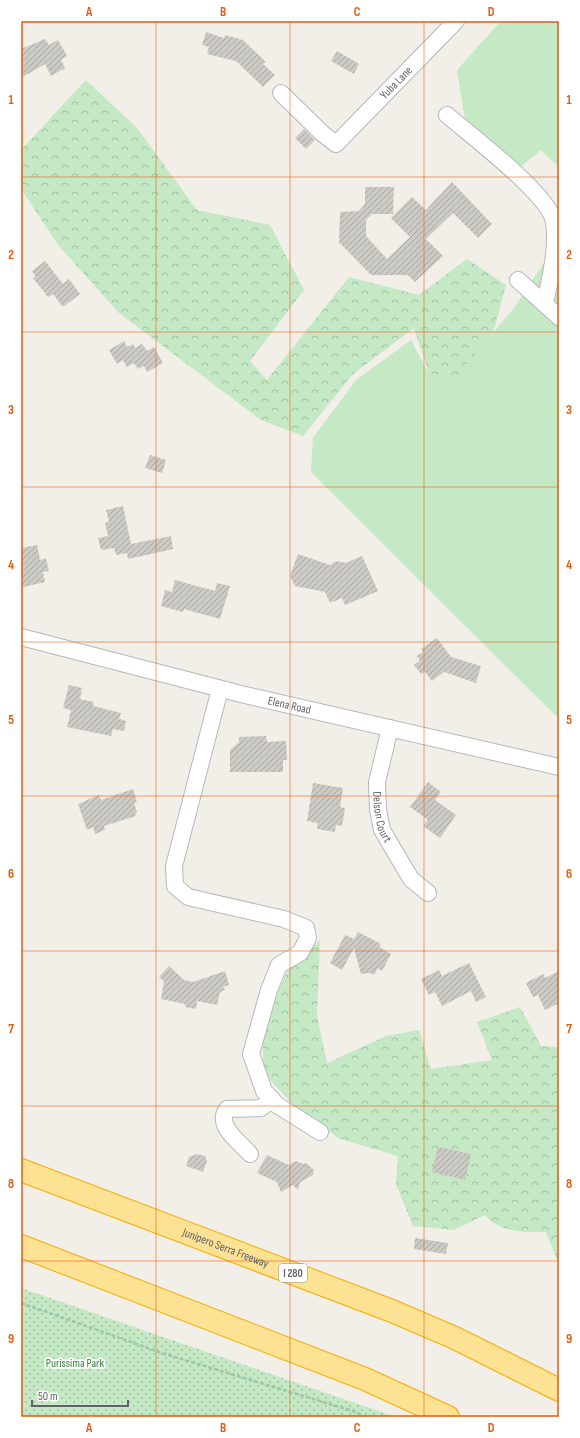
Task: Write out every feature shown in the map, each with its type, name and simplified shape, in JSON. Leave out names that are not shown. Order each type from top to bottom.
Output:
[{"type":"highway","name":"Junipero Serra Freeway","points":[[21,1170],[392,1311],[462,1341],[559,1390]]},
{"type":"highway","points":[[21,1246],[365,1379],[448,1417]]},
{"type":"street","name":"Yuba Lane","points":[[281,93],[323,134],[336,144],[456,21]]},
{"type":"street","points":[[447,115],[529,185],[547,207],[554,221],[554,252],[545,304]]},
{"type":"street","points":[[518,280],[559,317]]},
{"type":"street","name":"Elena Road","points":[[21,637],[220,689],[559,767]]},
{"type":"street","points":[[220,689],[174,866],[175,886],[188,897],[284,919],[306,928],[308,938],[300,954],[279,965],[269,990],[251,1054],[264,1091],[277,1105],[320,1132]]},
{"type":"street","name":"Delson Court","points":[[390,728],[377,782],[378,809],[382,830],[411,879],[428,893]]},
{"type":"street","points":[[250,1154],[227,1130],[223,1122],[224,1114],[227,1109],[233,1108],[261,1108],[272,1099]]},
{"type":"path","points":[[21,1303],[162,1353],[356,1412],[366,1417]]},
{"type":"green space","points":[[501,21],[559,21],[559,167],[541,150],[519,168],[465,120],[457,70]]},
{"type":"green space","points":[[86,80],[137,128],[197,210],[270,225],[304,290],[250,361],[267,380],[349,277],[419,295],[467,259],[506,285],[493,333],[456,377],[429,374],[414,328],[353,374],[303,436],[261,420],[119,313],[59,246],[21,189],[21,150]]},
{"type":"green space","points":[[559,240],[559,719],[311,472],[313,438],[356,380],[411,340],[429,374],[456,377],[514,308]]},
{"type":"green space","points":[[320,940],[317,1016],[327,1063],[386,1036],[419,1030],[431,1069],[492,1060],[477,1022],[520,1007],[541,1046],[559,1047],[559,1265],[546,1232],[521,1231],[505,1228],[491,1221],[485,1215],[454,1230],[413,1226],[396,1184],[398,1156],[340,1139],[296,1108],[263,1072],[263,1042],[279,989],[289,968]]},
{"type":"green space","name":"Purissima Park","points":[[21,1288],[390,1415],[390,1417],[21,1417]]},
{"type":"building","points":[[206,32],[224,38],[225,35],[243,40],[266,62],[263,64],[275,75],[263,87],[236,61],[207,54],[209,47],[202,45]]},
{"type":"building","points":[[45,39],[49,45],[58,40],[67,56],[61,60],[65,68],[51,76],[45,64],[21,78],[21,49]]},
{"type":"building","points":[[337,51],[359,64],[354,74],[331,61]]},
{"type":"building","points":[[304,129],[315,140],[306,149],[295,138]]},
{"type":"building","points":[[452,182],[492,224],[478,238],[453,213],[426,239],[443,256],[415,282],[408,275],[371,275],[339,242],[340,212],[359,211],[365,204],[365,187],[394,187],[393,214],[372,214],[366,220],[366,236],[387,259],[410,237],[391,218],[412,197],[426,210]]},
{"type":"building","points":[[45,261],[63,284],[69,279],[80,294],[63,307],[53,294],[48,297],[33,278],[36,277],[32,271]]},
{"type":"building","points":[[124,341],[127,347],[133,344],[135,348],[142,344],[147,351],[154,347],[163,363],[147,372],[144,366],[138,369],[134,363],[127,367],[123,360],[117,364],[109,350]]},
{"type":"building","points":[[150,455],[166,460],[162,473],[145,468]]},
{"type":"building","points":[[123,506],[131,544],[171,536],[173,549],[128,559],[127,553],[116,555],[114,548],[101,550],[98,538],[108,536],[105,523],[109,522],[106,510]]},
{"type":"building","points":[[37,545],[40,560],[46,558],[49,571],[43,572],[45,582],[23,587],[21,578],[21,548]]},
{"type":"building","points":[[298,554],[330,565],[336,561],[346,563],[362,556],[378,591],[345,605],[342,598],[330,603],[325,592],[295,586],[290,576]]},
{"type":"building","points":[[175,580],[215,591],[217,583],[230,586],[220,619],[184,609],[183,612],[161,606],[165,590],[172,592]]},
{"type":"building","points":[[437,638],[451,657],[481,666],[476,683],[444,672],[432,681],[425,672],[421,674],[414,665],[420,661],[417,656],[423,652],[421,649]]},
{"type":"building","points":[[69,685],[82,688],[80,699],[94,702],[93,706],[121,713],[119,719],[126,721],[124,731],[113,729],[111,736],[67,727],[71,710],[63,708]]},
{"type":"building","points":[[266,736],[267,742],[286,741],[287,760],[283,760],[283,772],[230,772],[230,750],[239,742],[239,737]]},
{"type":"building","points":[[428,782],[441,792],[435,800],[456,815],[440,838],[423,826],[428,820],[410,807]]},
{"type":"building","points":[[313,783],[343,788],[340,807],[345,808],[342,826],[336,825],[335,832],[317,829],[318,823],[307,821]]},
{"type":"building","points":[[133,789],[137,802],[134,803],[137,812],[135,813],[136,816],[104,826],[105,830],[95,834],[93,827],[87,830],[78,804],[99,795],[101,800]]},
{"type":"building","points":[[358,932],[381,944],[379,947],[391,954],[382,971],[378,968],[374,975],[370,973],[361,974],[354,948],[342,970],[330,963],[345,935],[354,939]]},
{"type":"building","points":[[469,963],[486,997],[476,1002],[471,991],[442,1006],[435,992],[429,995],[421,979],[439,970],[442,976]]},
{"type":"building","points":[[169,966],[184,980],[193,982],[225,971],[229,985],[223,987],[225,990],[220,992],[217,1005],[197,1001],[196,1009],[185,1007],[185,1004],[161,999],[164,981],[159,977]]},
{"type":"building","points":[[559,971],[559,1003],[545,1010],[538,995],[533,997],[526,983],[543,974],[545,978]]},
{"type":"building","points":[[438,1147],[471,1154],[465,1180],[432,1172]]},
{"type":"building","points":[[197,1154],[205,1156],[207,1161],[203,1172],[186,1166],[189,1157]]},
{"type":"building","points":[[267,1155],[289,1165],[296,1161],[303,1164],[306,1163],[314,1170],[313,1175],[300,1182],[298,1190],[293,1185],[281,1192],[277,1182],[257,1173]]},
{"type":"building","points":[[415,1238],[448,1243],[446,1254],[414,1249]]}]
